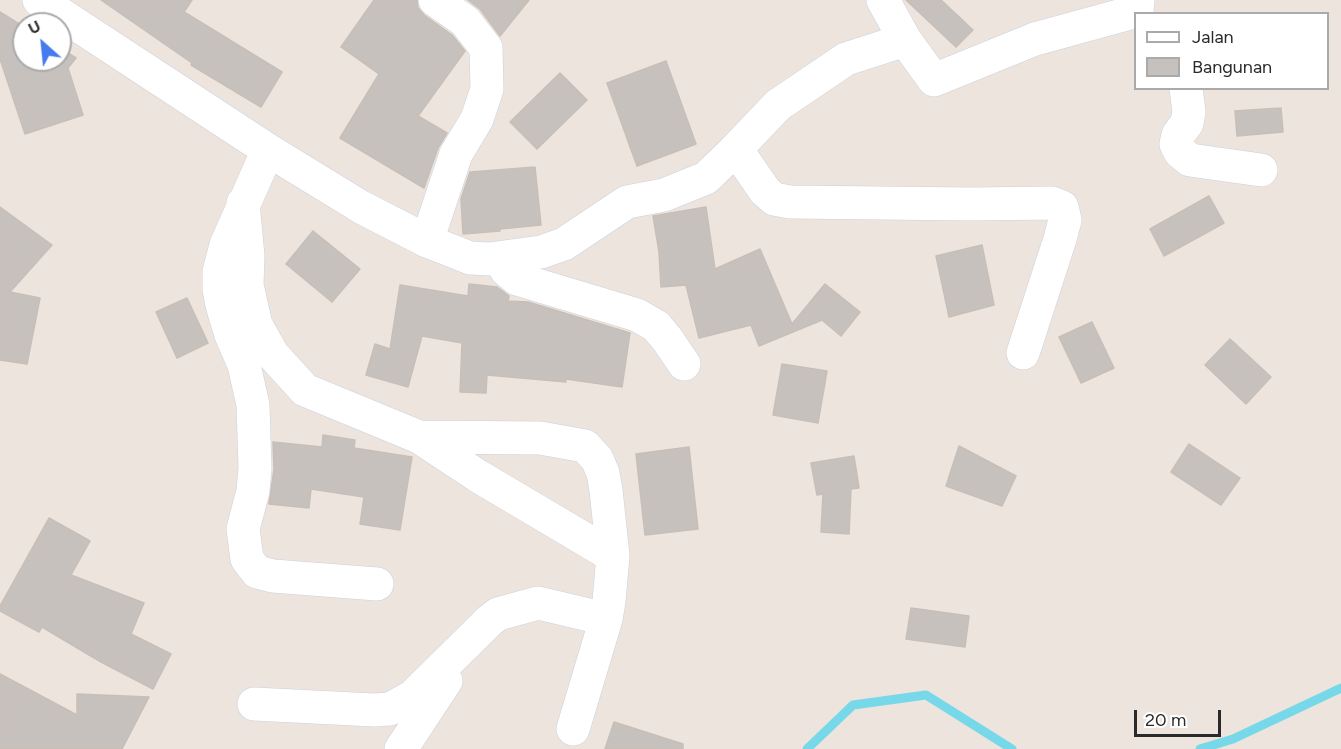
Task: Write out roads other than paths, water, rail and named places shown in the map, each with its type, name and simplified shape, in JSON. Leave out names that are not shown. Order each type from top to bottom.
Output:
[{"type":"street","points":[[39,0],[268,150],[361,207],[427,241],[471,258],[501,258],[541,252],[564,244],[627,202],[664,195],[706,178],[778,105],[846,59],[905,40]]},
{"type":"street","points":[[427,241],[456,154],[477,119],[487,88],[486,48],[465,21],[435,0]]},
{"type":"street","points":[[883,0],[905,40],[934,80],[1035,39],[1137,8]]},
{"type":"street","points":[[1186,90],[1189,112],[1187,123],[1178,135],[1176,144],[1180,152],[1190,160],[1261,170]]},
{"type":"street","points":[[736,149],[765,191],[774,199],[971,204],[1052,203],[1062,207],[1065,220],[1060,239],[1023,353]]},
{"type":"street","points":[[268,150],[226,245],[219,272],[219,289],[227,322],[246,373],[254,405],[253,491],[243,529],[247,559],[257,573],[377,584]]},
{"type":"street","points":[[243,203],[248,256],[246,285],[250,308],[256,325],[273,356],[305,390],[419,436],[478,476],[613,556]]},
{"type":"street","points":[[501,258],[506,270],[517,279],[637,315],[656,326],[684,364]]},
{"type":"street","points":[[419,436],[540,438],[585,446],[597,459],[603,473],[613,556],[606,619],[573,729]]},
{"type":"street","points":[[254,704],[390,709],[413,696],[498,614],[538,603],[606,619]]},
{"type":"street","points":[[401,749],[477,635]]},
{"type":"waterway","points":[[1200,749],[1233,739],[1341,688]]},
{"type":"waterway","points":[[807,749],[853,705],[926,695],[1012,749]]}]
